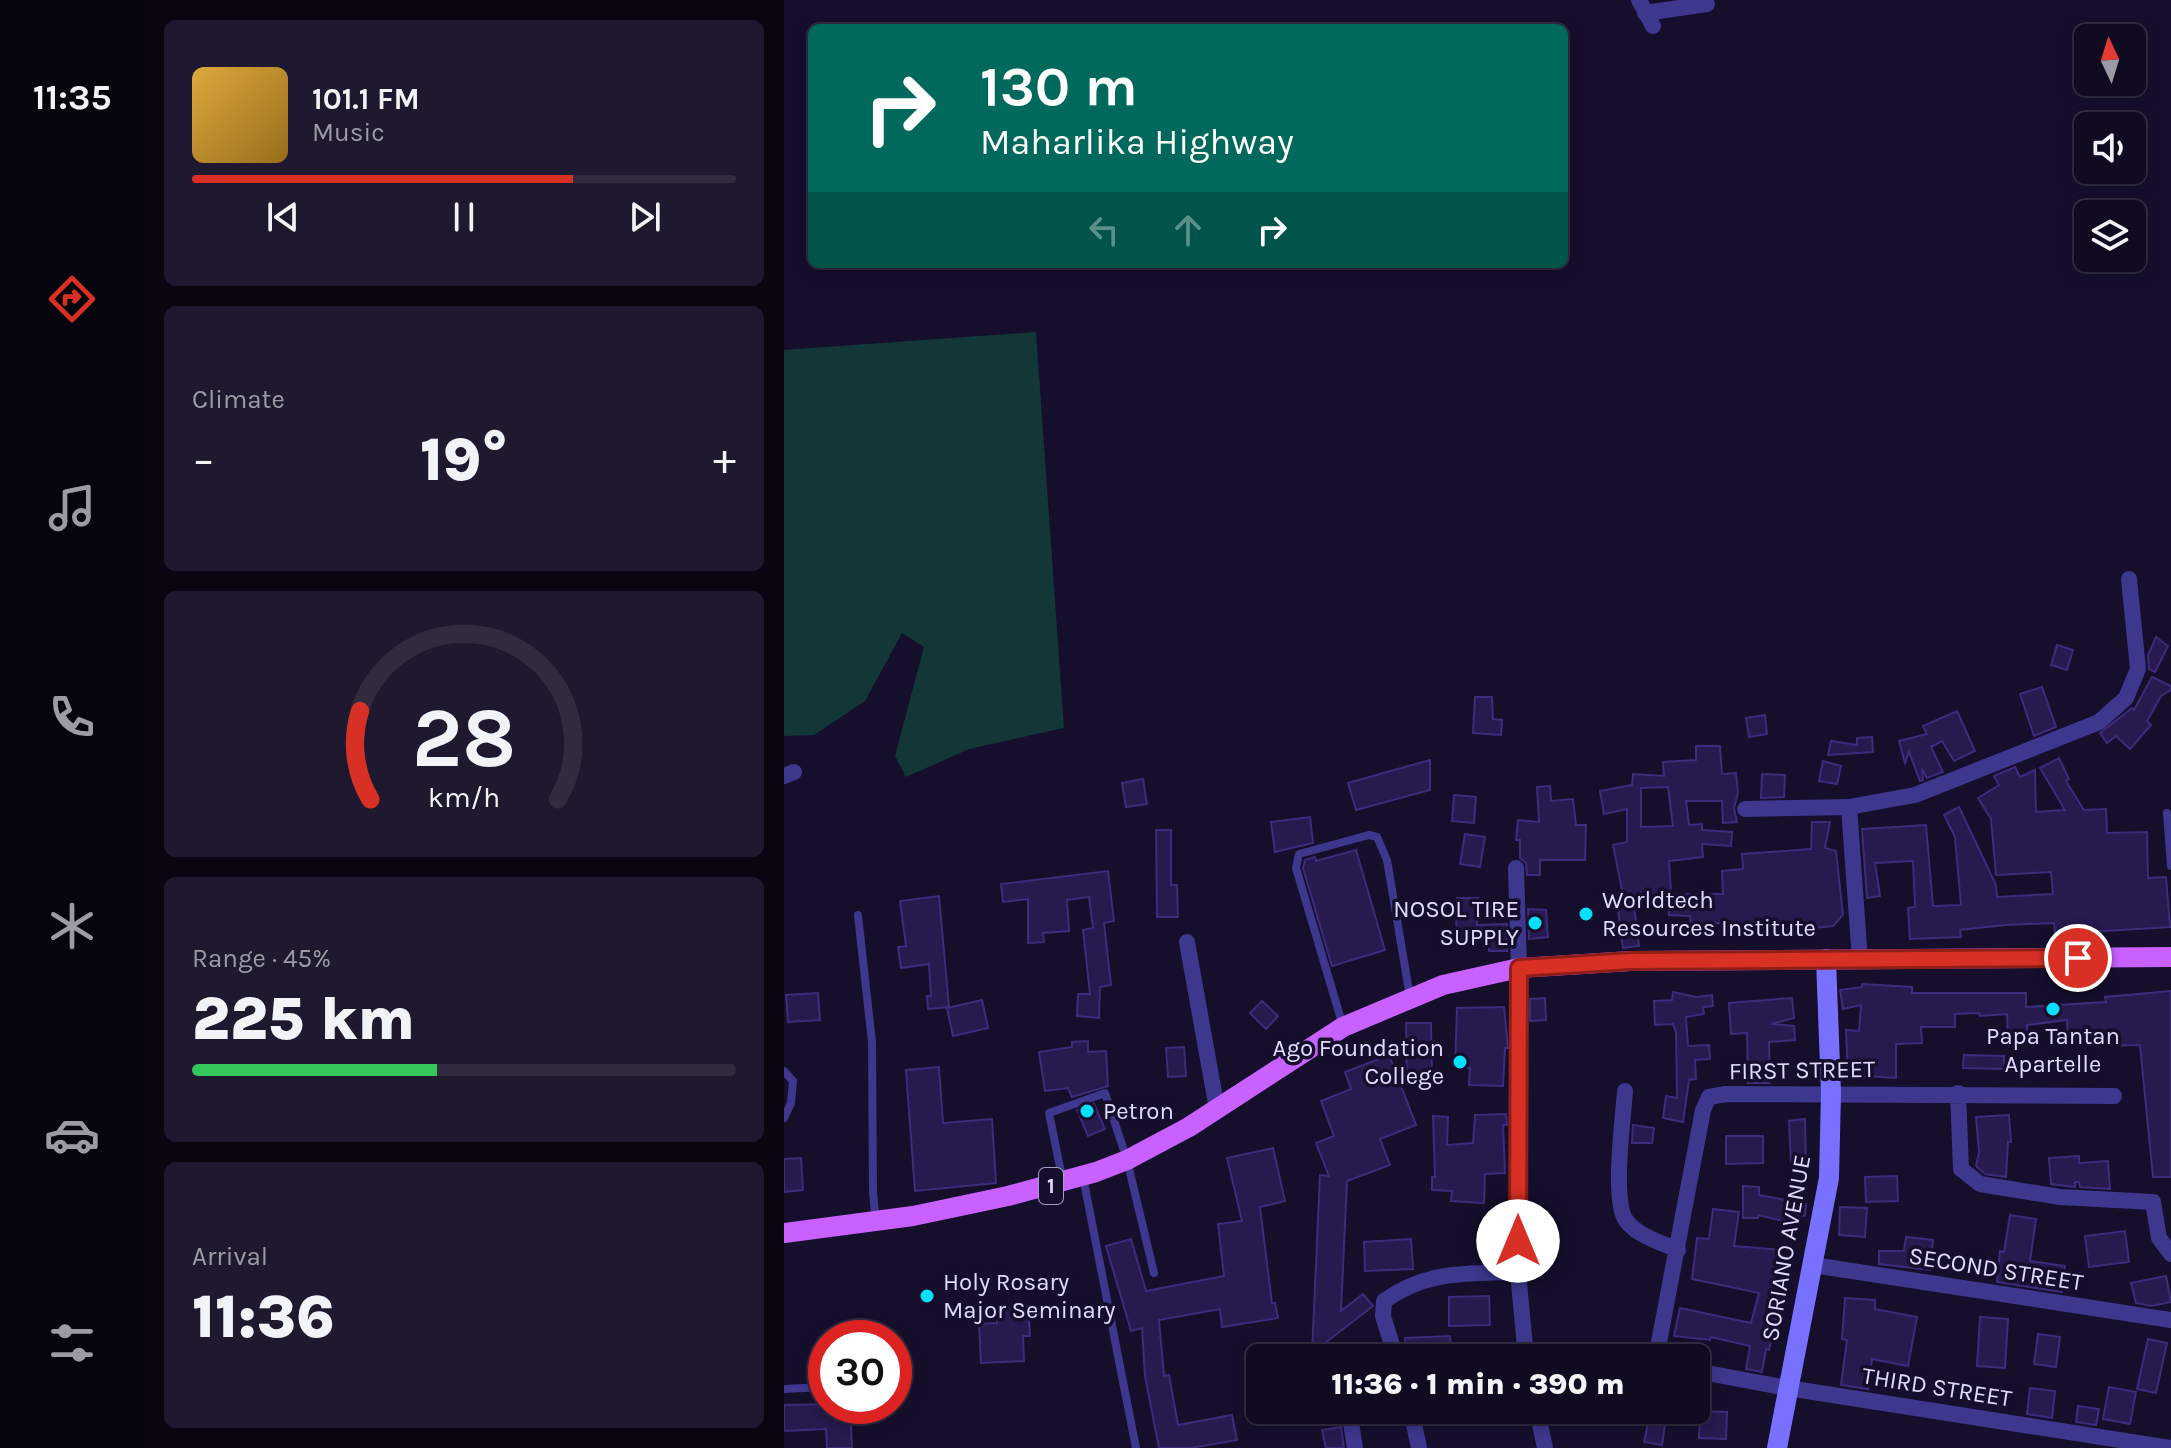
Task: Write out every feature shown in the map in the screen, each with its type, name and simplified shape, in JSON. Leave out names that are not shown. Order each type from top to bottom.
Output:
[{"type":"main road","name":"1","points":[[784,1233],[876,1222],[1073,1179],[1127,1160],[1217,1109],[1343,1027],[1443,985],[1519,968],[1570,963],[2171,957]]},
{"type":"street","points":[[1646,13],[1707,4],[1705,0]]},
{"type":"street","points":[[1745,809],[1849,807],[1915,795],[2099,722],[2126,698],[2138,669],[2129,579]]},
{"type":"street","points":[[1849,807],[1860,960]]},
{"type":"street","points":[[1516,868],[1519,968],[1518,1272],[1524,1344]]},
{"type":"street","points":[[1187,942],[1217,1109]]},
{"type":"street","name":"SORIANO AVENUE","points":[[1777,1448],[1829,1178],[1831,1093],[1826,959]]},
{"type":"street","points":[[1625,1091],[1620,1189],[1625,1218],[1635,1229],[1678,1250]]},
{"type":"street","name":"FIRST STREET","points":[[1659,1344],[1703,1110],[1709,1097],[1726,1094],[1831,1093],[2114,1096]]},
{"type":"street","points":[[1958,1093],[1961,1169],[1980,1184],[2060,1197],[2153,1202],[2159,1238],[2171,1254]]},
{"type":"street","name":"SECOND STREET","points":[[1813,1265],[2171,1320]]},
{"type":"street","points":[[1392,1344],[1383,1316],[1384,1301],[1403,1288],[1440,1275],[1518,1272]]},
{"type":"street","name":"THIRD STREET","points":[[1710,1374],[2171,1448]]},
{"type":"street","points":[[1351,1424],[1355,1448]]},
{"type":"street","points":[[1414,1424],[1419,1448]]},
{"type":"street","points":[[1540,1424],[1545,1448]]},
{"type":"lane","points":[[2167,813],[2171,866]]},
{"type":"lane","points":[[1343,1027],[1296,868],[1299,854],[1369,835],[1377,837],[1387,860],[1410,997]]},
{"type":"lane","points":[[858,915],[872,1042],[876,1222]]},
{"type":"lane","points":[[784,1071],[793,1081],[791,1103],[784,1118]]},
{"type":"lane","points":[[1136,1448],[1073,1179],[1049,1113],[1105,1093],[1127,1160],[1154,1273]]},
{"type":"lane","points":[[784,1389],[808,1388]]},
{"type":"green space","points":[[1036,332],[1064,728],[969,749],[906,777],[895,756],[924,647],[902,633],[865,701],[814,735],[784,736],[784,350]]},
{"type":"building","points":[[2156,637],[2168,646],[2155,672],[2149,669],[2148,655]]},
{"type":"building","points":[[2057,645],[2073,650],[2067,670],[2051,665]]},
{"type":"building","points":[[2152,677],[2171,686],[2171,690],[2161,696],[2147,721],[2151,725],[2130,749],[2116,736],[2107,743],[2100,733],[2132,708],[2134,710]]},
{"type":"building","points":[[2042,687],[2056,727],[2034,736],[2020,694]]},
{"type":"building","points":[[1475,697],[1492,697],[1493,719],[1502,720],[1501,735],[1473,733]]},
{"type":"building","points":[[1957,711],[1975,751],[1954,761],[1942,741],[1931,747],[1943,772],[1927,778],[1922,769],[1923,780],[1920,781],[1909,752],[1905,763],[1899,741],[1927,734],[1923,726]]},
{"type":"building","points":[[1765,715],[1767,734],[1749,737],[1746,718]]},
{"type":"building","points":[[1872,737],[1873,752],[1828,755],[1831,741],[1857,745],[1857,738]]},
{"type":"building","points":[[1696,746],[1720,746],[1722,774],[1736,773],[1738,793],[1734,808],[1737,822],[1723,823],[1722,801],[1686,801],[1689,825],[1702,824],[1702,830],[1732,832],[1731,846],[1702,844],[1703,857],[1669,861],[1671,893],[1623,895],[1613,845],[1627,842],[1627,809],[1604,814],[1600,791],[1632,785],[1633,774],[1664,776],[1663,762],[1696,760]],"holes":[[[1668,787],[1673,826],[1641,827],[1641,788]]]},
{"type":"building","points":[[2059,758],[2069,779],[2066,781],[2084,810],[2106,809],[2107,833],[2147,832],[2148,878],[2166,877],[2170,927],[2055,934],[2054,923],[2005,925],[1960,930],[1961,937],[1910,939],[1908,908],[1915,907],[1913,861],[1875,863],[1880,896],[1867,898],[1862,829],[1926,825],[1933,906],[1961,905],[1955,837],[1944,815],[1959,807],[1996,885],[1997,897],[2053,894],[2051,872],[1996,875],[1991,819],[1978,798],[1999,785],[1994,776],[2015,767],[2020,777],[2035,770],[2036,812],[2065,810],[2040,768]]},
{"type":"building","points":[[1430,760],[1430,790],[1356,810],[1348,783]]},
{"type":"building","points":[[1823,761],[1841,766],[1837,784],[1819,781]]},
{"type":"building","points":[[1762,774],[1785,775],[1784,797],[1761,798]]},
{"type":"building","points":[[1143,779],[1147,804],[1126,807],[1122,783]]},
{"type":"building","points":[[1550,786],[1551,801],[1573,799],[1576,825],[1586,825],[1585,860],[1540,860],[1540,875],[1527,875],[1526,863],[1520,858],[1520,840],[1516,840],[1518,820],[1539,822],[1537,787]]},
{"type":"building","points":[[1454,795],[1476,797],[1474,823],[1452,821]]},
{"type":"building","points":[[1310,817],[1313,843],[1275,852],[1271,822]]},
{"type":"building","points":[[1812,822],[1830,822],[1825,848],[1836,851],[1843,915],[1833,926],[1749,934],[1749,928],[1726,930],[1725,923],[1691,924],[1690,916],[1669,915],[1669,894],[1723,894],[1722,871],[1743,869],[1742,854],[1811,849]]},
{"type":"building","points":[[1156,830],[1171,830],[1171,885],[1177,885],[1178,917],[1157,917]]},
{"type":"building","points":[[1465,834],[1485,837],[1480,867],[1460,864]]},
{"type":"building","points":[[1356,850],[1385,950],[1332,966],[1303,868],[1305,860],[1315,857],[1316,861]]},
{"type":"building","points":[[1108,871],[1114,921],[1104,923],[1111,985],[1100,987],[1099,1018],[1077,1016],[1078,994],[1090,994],[1083,930],[1093,928],[1089,897],[1067,900],[1069,931],[1043,933],[1044,942],[1028,943],[1028,899],[1003,902],[1001,884]]},
{"type":"building","points":[[939,896],[949,1007],[928,1009],[927,996],[931,996],[929,964],[901,968],[898,947],[906,946],[900,901]]},
{"type":"building","points":[[1457,898],[1478,898],[1477,925],[1507,924],[1507,951],[1489,951],[1489,940],[1456,939]]},
{"type":"building","points":[[1633,899],[1639,946],[1623,948],[1617,901]]},
{"type":"building","name":"NOSOL TIRE SUPPLY","points":[[1528,909],[1546,910],[1548,937],[1529,939]]},
{"type":"building","points":[[1862,984],[1912,987],[1912,993],[2026,993],[2026,1007],[2106,1002],[2105,997],[2171,991],[2171,1177],[2153,1177],[2140,1045],[2107,1046],[2107,1038],[2068,1040],[2067,1020],[2027,1025],[2028,1038],[2008,1039],[2007,1014],[1955,1014],[1955,1027],[1921,1027],[1922,1043],[1896,1044],[1896,1078],[1848,1075],[1846,1030],[1859,1031],[1861,1005],[1843,1009],[1840,990],[1862,987]]},
{"type":"building","points":[[1673,992],[1696,997],[1712,995],[1713,1006],[1703,1007],[1704,1014],[1686,1017],[1688,1046],[1709,1045],[1710,1059],[1695,1060],[1696,1079],[1689,1080],[1683,1122],[1663,1118],[1666,1096],[1677,1098],[1676,1032],[1673,1024],[1655,1025],[1654,1001],[1672,1000]]},
{"type":"building","points":[[818,993],[820,1020],[788,1022],[786,995]]},
{"type":"building","points":[[1545,998],[1546,1020],[1530,1021],[1530,999]]},
{"type":"building","points":[[1792,998],[1794,1018],[1771,1024],[1794,1026],[1795,1040],[1769,1042],[1770,1083],[1748,1083],[1747,1033],[1731,1034],[1729,1003]]},
{"type":"building","points":[[982,1000],[988,1028],[953,1036],[947,1008]]},
{"type":"building","points":[[1262,1001],[1278,1016],[1266,1029],[1250,1013]]},
{"type":"building","points":[[1504,1007],[1508,1048],[1505,1048],[1503,1086],[1469,1085],[1470,1068],[1455,1069],[1457,1008]]},
{"type":"building","points":[[1406,1023],[1431,1023],[1432,1082],[1407,1082]]},
{"type":"building","points":[[1088,1041],[1088,1052],[1106,1051],[1108,1086],[1072,1097],[1068,1088],[1045,1091],[1039,1052],[1072,1047],[1072,1042]]},
{"type":"building","points":[[1184,1047],[1186,1076],[1168,1077],[1166,1048]]},
{"type":"building","points":[[1389,1055],[1416,1125],[1380,1139],[1390,1165],[1347,1181],[1341,1311],[1363,1294],[1373,1306],[1324,1344],[1312,1344],[1320,1175],[1329,1176],[1316,1143],[1334,1136],[1321,1101],[1351,1089],[1345,1072]]},
{"type":"building","points":[[1964,1055],[2004,1056],[2004,1069],[1963,1068]]},
{"type":"building","points":[[939,1067],[943,1123],[992,1119],[996,1183],[915,1191],[906,1070]]},
{"type":"building","points":[[1094,1104],[1105,1129],[1088,1136],[1077,1110]]},
{"type":"building","points":[[1506,1114],[1507,1125],[1503,1125],[1505,1173],[1485,1174],[1484,1203],[1451,1201],[1452,1191],[1432,1190],[1432,1177],[1435,1177],[1433,1116],[1448,1117],[1447,1145],[1473,1143],[1475,1115]]},
{"type":"building","points":[[2009,1115],[2011,1142],[2008,1142],[2006,1177],[1985,1174],[1976,1166],[1979,1152],[1976,1117]]},
{"type":"building","points":[[1805,1119],[1806,1163],[1791,1162],[1789,1121]]},
{"type":"building","points":[[1633,1125],[1654,1128],[1652,1143],[1632,1143]]},
{"type":"building","points":[[1726,1136],[1763,1136],[1763,1163],[1726,1164]]},
{"type":"building","points":[[1273,1148],[1285,1201],[1260,1207],[1272,1303],[1275,1303],[1278,1318],[1222,1327],[1220,1309],[1159,1320],[1164,1376],[1169,1375],[1178,1425],[1232,1415],[1237,1440],[1191,1448],[1159,1448],[1145,1376],[1142,1328],[1131,1331],[1106,1246],[1131,1239],[1146,1291],[1224,1276],[1218,1224],[1242,1221],[1227,1158]]},
{"type":"building","points":[[2079,1156],[2079,1163],[2108,1161],[2110,1189],[2080,1187],[2079,1182],[2075,1182],[2075,1187],[2051,1184],[2049,1158]]},
{"type":"building","points":[[801,1158],[803,1190],[784,1192],[784,1159]]},
{"type":"building","points":[[1897,1176],[1898,1201],[1866,1202],[1865,1177]]},
{"type":"building","points":[[1743,1186],[1759,1187],[1759,1195],[1806,1204],[1805,1216],[1788,1214],[1787,1222],[1758,1215],[1758,1218],[1743,1218]]},
{"type":"building","points":[[1840,1207],[1867,1208],[1865,1237],[1839,1235]]},
{"type":"building","points":[[1713,1209],[1739,1212],[1734,1246],[1782,1250],[1776,1303],[1784,1305],[1780,1318],[1777,1317],[1769,1350],[1766,1349],[1762,1372],[1746,1369],[1750,1346],[1711,1337],[1710,1340],[1674,1336],[1680,1308],[1751,1323],[1759,1293],[1692,1279],[1697,1238],[1709,1239]]},
{"type":"building","points":[[2010,1215],[2036,1219],[2030,1261],[2065,1266],[2062,1292],[1997,1282],[2000,1251],[2004,1252]]},
{"type":"building","points":[[2125,1231],[2129,1262],[2089,1267],[2085,1236]]},
{"type":"building","points":[[1906,1237],[1933,1240],[1930,1270],[1879,1264],[1879,1251],[1904,1251]]},
{"type":"building","points":[[1411,1239],[1413,1269],[1365,1271],[1364,1242]]},
{"type":"building","points":[[2166,1276],[2171,1302],[2151,1306],[2136,1303],[2131,1283]]},
{"type":"building","points":[[1489,1296],[1490,1325],[1449,1326],[1449,1297]]},
{"type":"building","points":[[1845,1298],[1875,1300],[1875,1309],[1917,1317],[1908,1366],[1872,1359],[1868,1389],[1841,1385],[1847,1340],[1842,1339]]},
{"type":"building","points":[[1028,1307],[1030,1336],[1023,1336],[1024,1361],[981,1363],[979,1324],[997,1323],[997,1308]]},
{"type":"building","points":[[1980,1317],[2008,1319],[2005,1368],[1977,1366]]},
{"type":"building","points":[[2038,1334],[2060,1337],[2056,1367],[2034,1364]]},
{"type":"building","points":[[1450,1336],[1450,1344],[1406,1344],[1405,1338]]},
{"type":"building","points":[[2148,1339],[2167,1343],[2156,1393],[2137,1389]]},
{"type":"building","points":[[2109,1387],[2136,1392],[2130,1424],[2103,1419]]},
{"type":"building","points":[[2030,1388],[2055,1391],[2052,1418],[2027,1414]]},
{"type":"building","points":[[808,1404],[808,1424],[851,1424],[852,1448],[827,1448],[826,1429],[784,1431],[784,1405]]},
{"type":"building","points":[[2078,1406],[2099,1409],[2096,1425],[2076,1422]]},
{"type":"building","points":[[1710,1411],[1727,1412],[1726,1439],[1699,1438],[1700,1424],[1710,1424]]},
{"type":"building","points":[[1648,1424],[1665,1424],[1662,1445],[1644,1442]]},
{"type":"building","points":[[1341,1427],[1344,1448],[1326,1448],[1322,1430]]},
{"type":"place","name":"Worldtech Resources Institute","points":[[1586,914]]},
{"type":"place","name":"NOSOL TIRE SUPPLY","points":[[1535,923]]},
{"type":"place","name":"Papa Tantan Apartelle","points":[[2053,1009]]},
{"type":"place","name":"Ago Foundation College","points":[[1460,1062]]},
{"type":"place","name":"Petron","points":[[1087,1111]]},
{"type":"place","name":"Holy Rosary Major Seminary","points":[[927,1296]]},
{"type":"route","points":[[1518,1241],[1519,968],[1631,961],[2078,958]]}]
